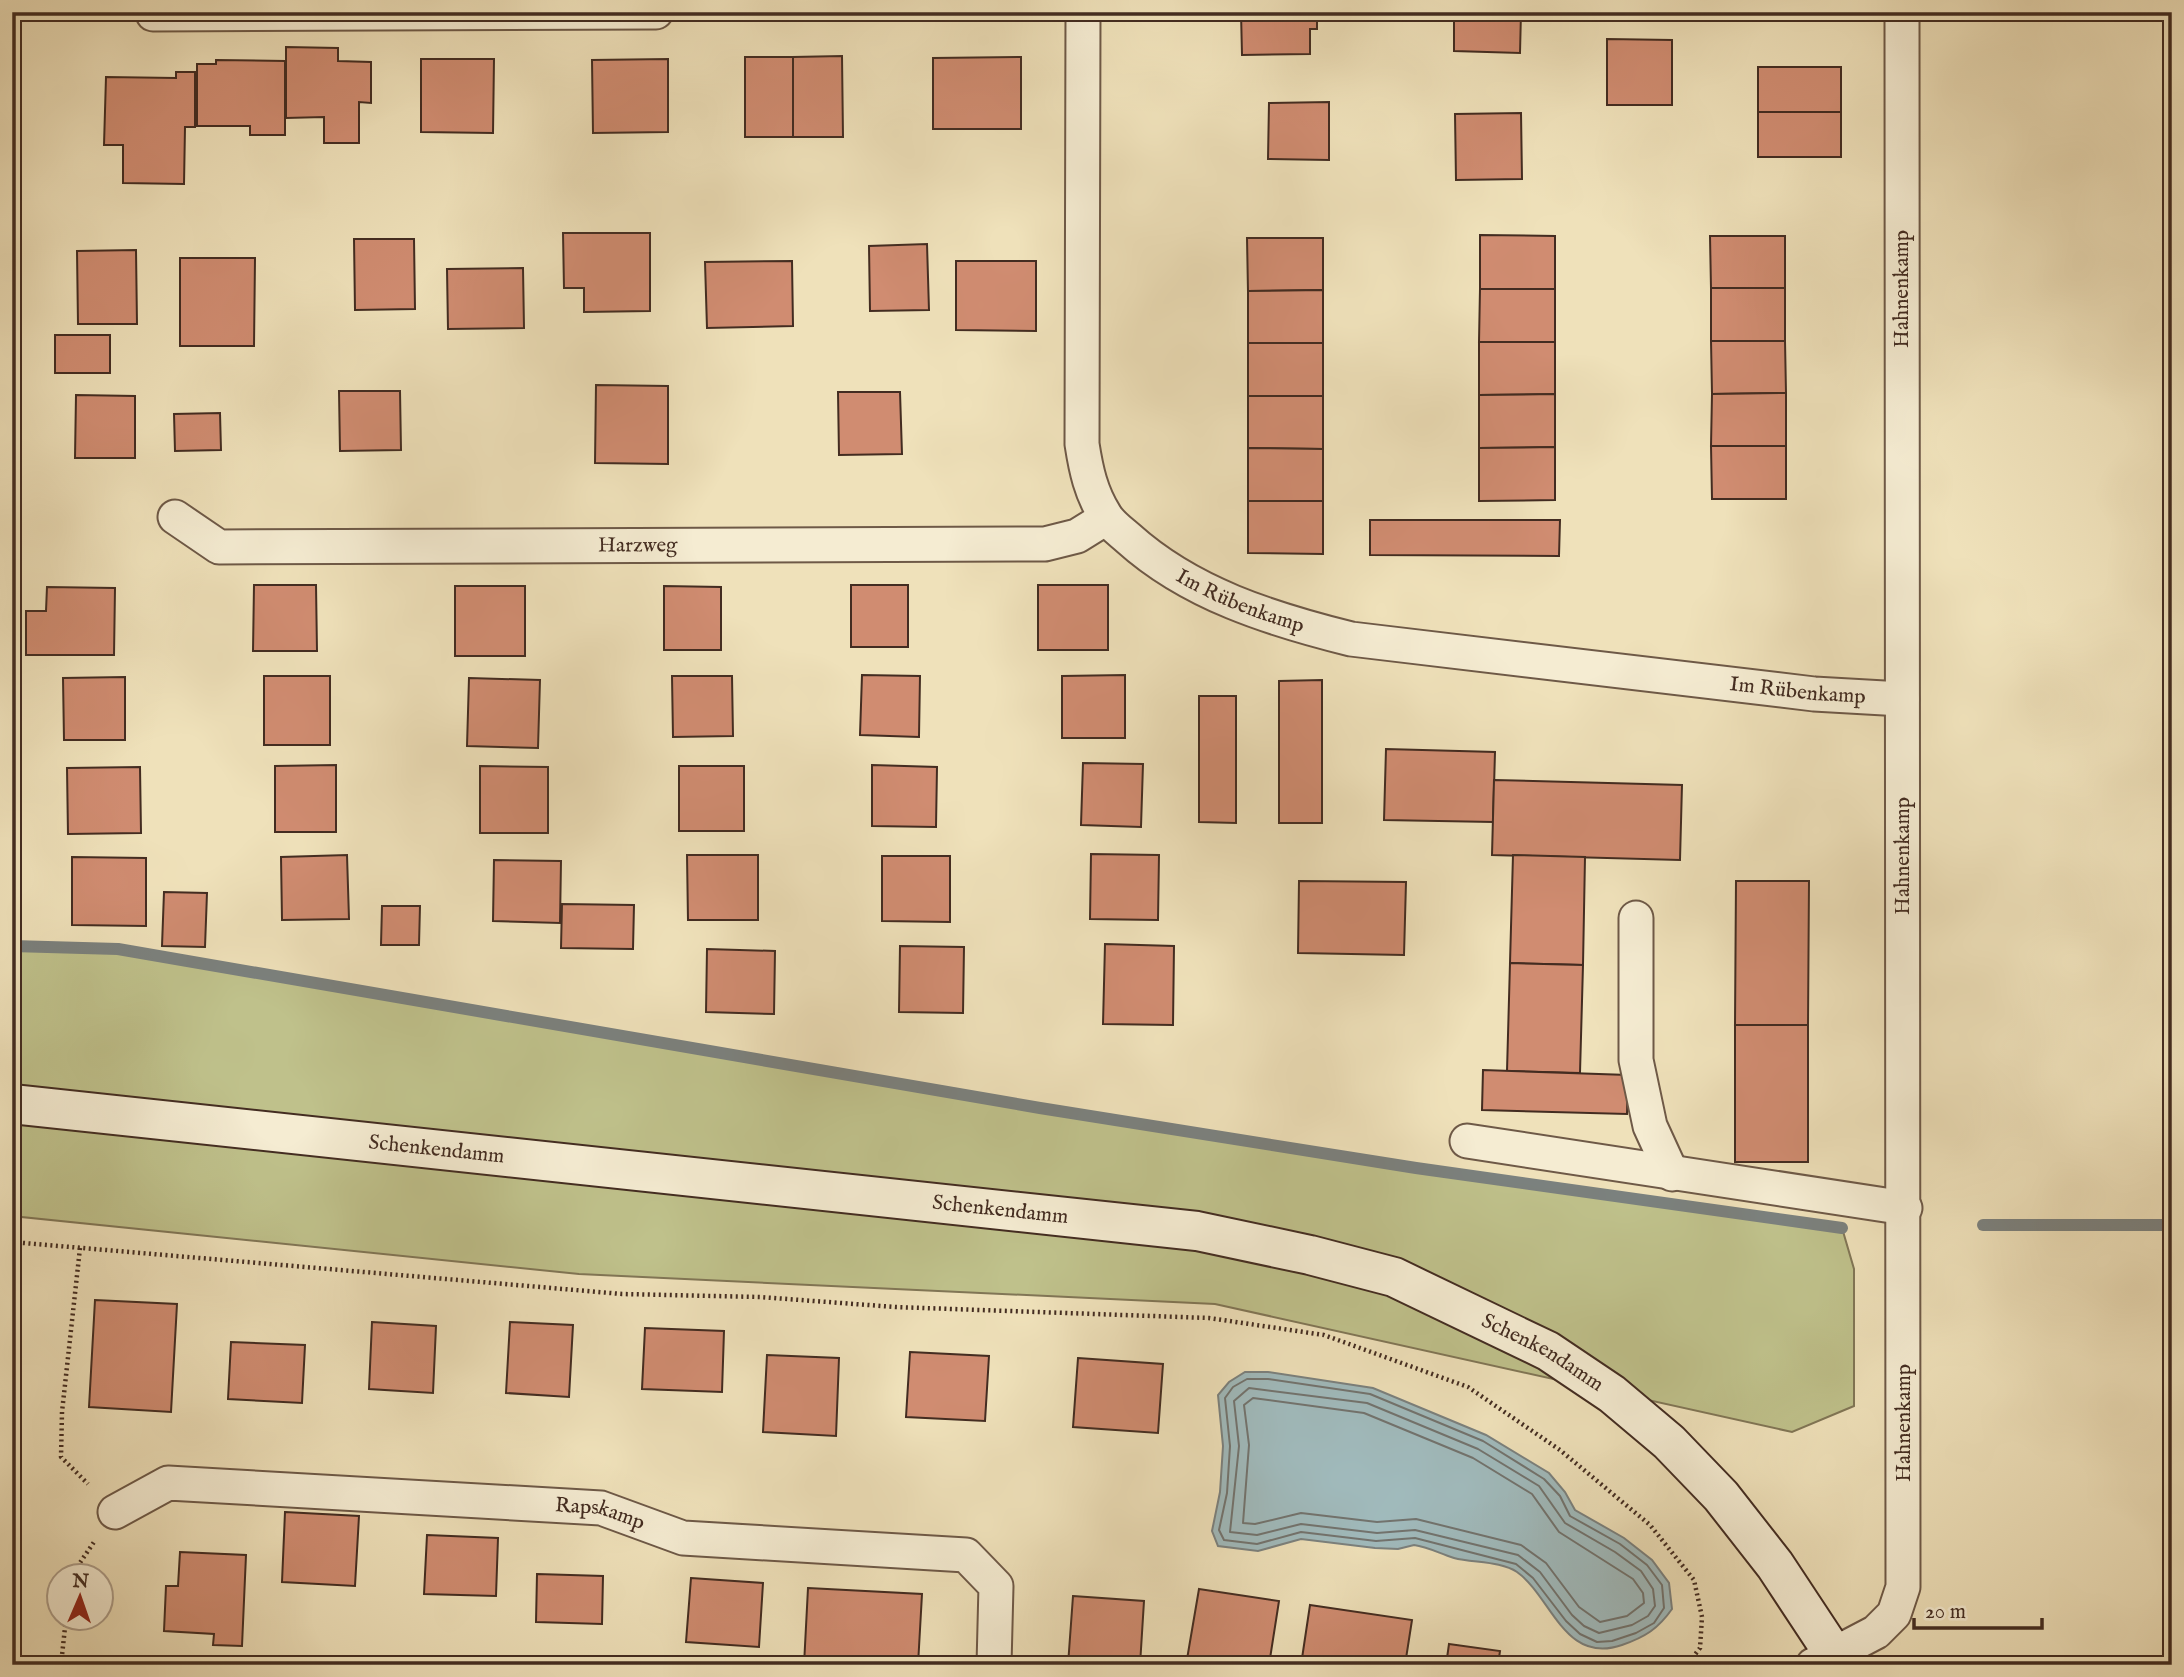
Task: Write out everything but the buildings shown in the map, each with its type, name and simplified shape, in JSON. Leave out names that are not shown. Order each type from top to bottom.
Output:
[{"type":"street","points":[[153,14],[656,12]]},
{"type":"street","name":"Im Rübenkamp","points":[[1083,12],[1082,444],[1088,483],[1106,518],[1153,561],[1225,600],[1288,624],[1351,639],[1814,694],[1902,699]]},
{"type":"street","name":"Hahnenkamp","points":[[1830,1661],[1876,1632],[1895,1614],[1903,1587],[1905,1208],[1902,12]]},
{"type":"street","name":"Harzweg","points":[[175,517],[219,547],[1045,544],[1077,536],[1106,518]]},
{"type":"street","points":[[1636,918],[1636,1060],[1650,1126],[1672,1174]]},
{"type":"street","name":"Schenkendamm","points":[[12,1104],[1197,1231],[1310,1255],[1394,1277],[1548,1351],[1612,1394],[1669,1442],[1721,1496],[1768,1555],[1830,1661]]},
{"type":"street","points":[[1466,1141],[1905,1208]]},
{"type":"street","name":"Rapskamp","points":[[115,1512],[168,1483],[601,1508],[683,1538],[966,1555],[996,1586],[994,1665]]},
{"type":"path","points":[[12,1242],[622,1294],[760,1297],[895,1307],[1209,1318],[1324,1335],[1468,1387],[1560,1450],[1650,1525],[1694,1580],[1702,1617],[1700,1648],[1687,1665]]},
{"type":"path","points":[[80,1248],[62,1412],[61,1457],[115,1512]]},
{"type":"path","points":[[61,1665],[65,1632]]},
{"type":"green space","points":[[12,946],[118,949],[1416,1168],[1842,1228],[1854,1269],[1854,1406],[1792,1432],[1215,1304],[579,1274],[12,1216]]},
{"type":"water","points":[[1245,1372],[1268,1372],[1373,1388],[1486,1435],[1549,1473],[1565,1492],[1575,1510],[1624,1538],[1652,1560],[1669,1583],[1672,1609],[1662,1622],[1644,1635],[1622,1645],[1602,1649],[1586,1646],[1573,1637],[1529,1583],[1517,1572],[1503,1566],[1454,1558],[1414,1545],[1398,1549],[1375,1548],[1301,1539],[1258,1551],[1218,1546],[1212,1531],[1220,1492],[1223,1446],[1218,1395],[1229,1382]]},
{"type":"waterway","points":[[12,946],[118,949],[1040,1108],[1416,1168],[1842,1228]]},
{"type":"waterway","points":[[1983,1225],[2172,1225]]}]
